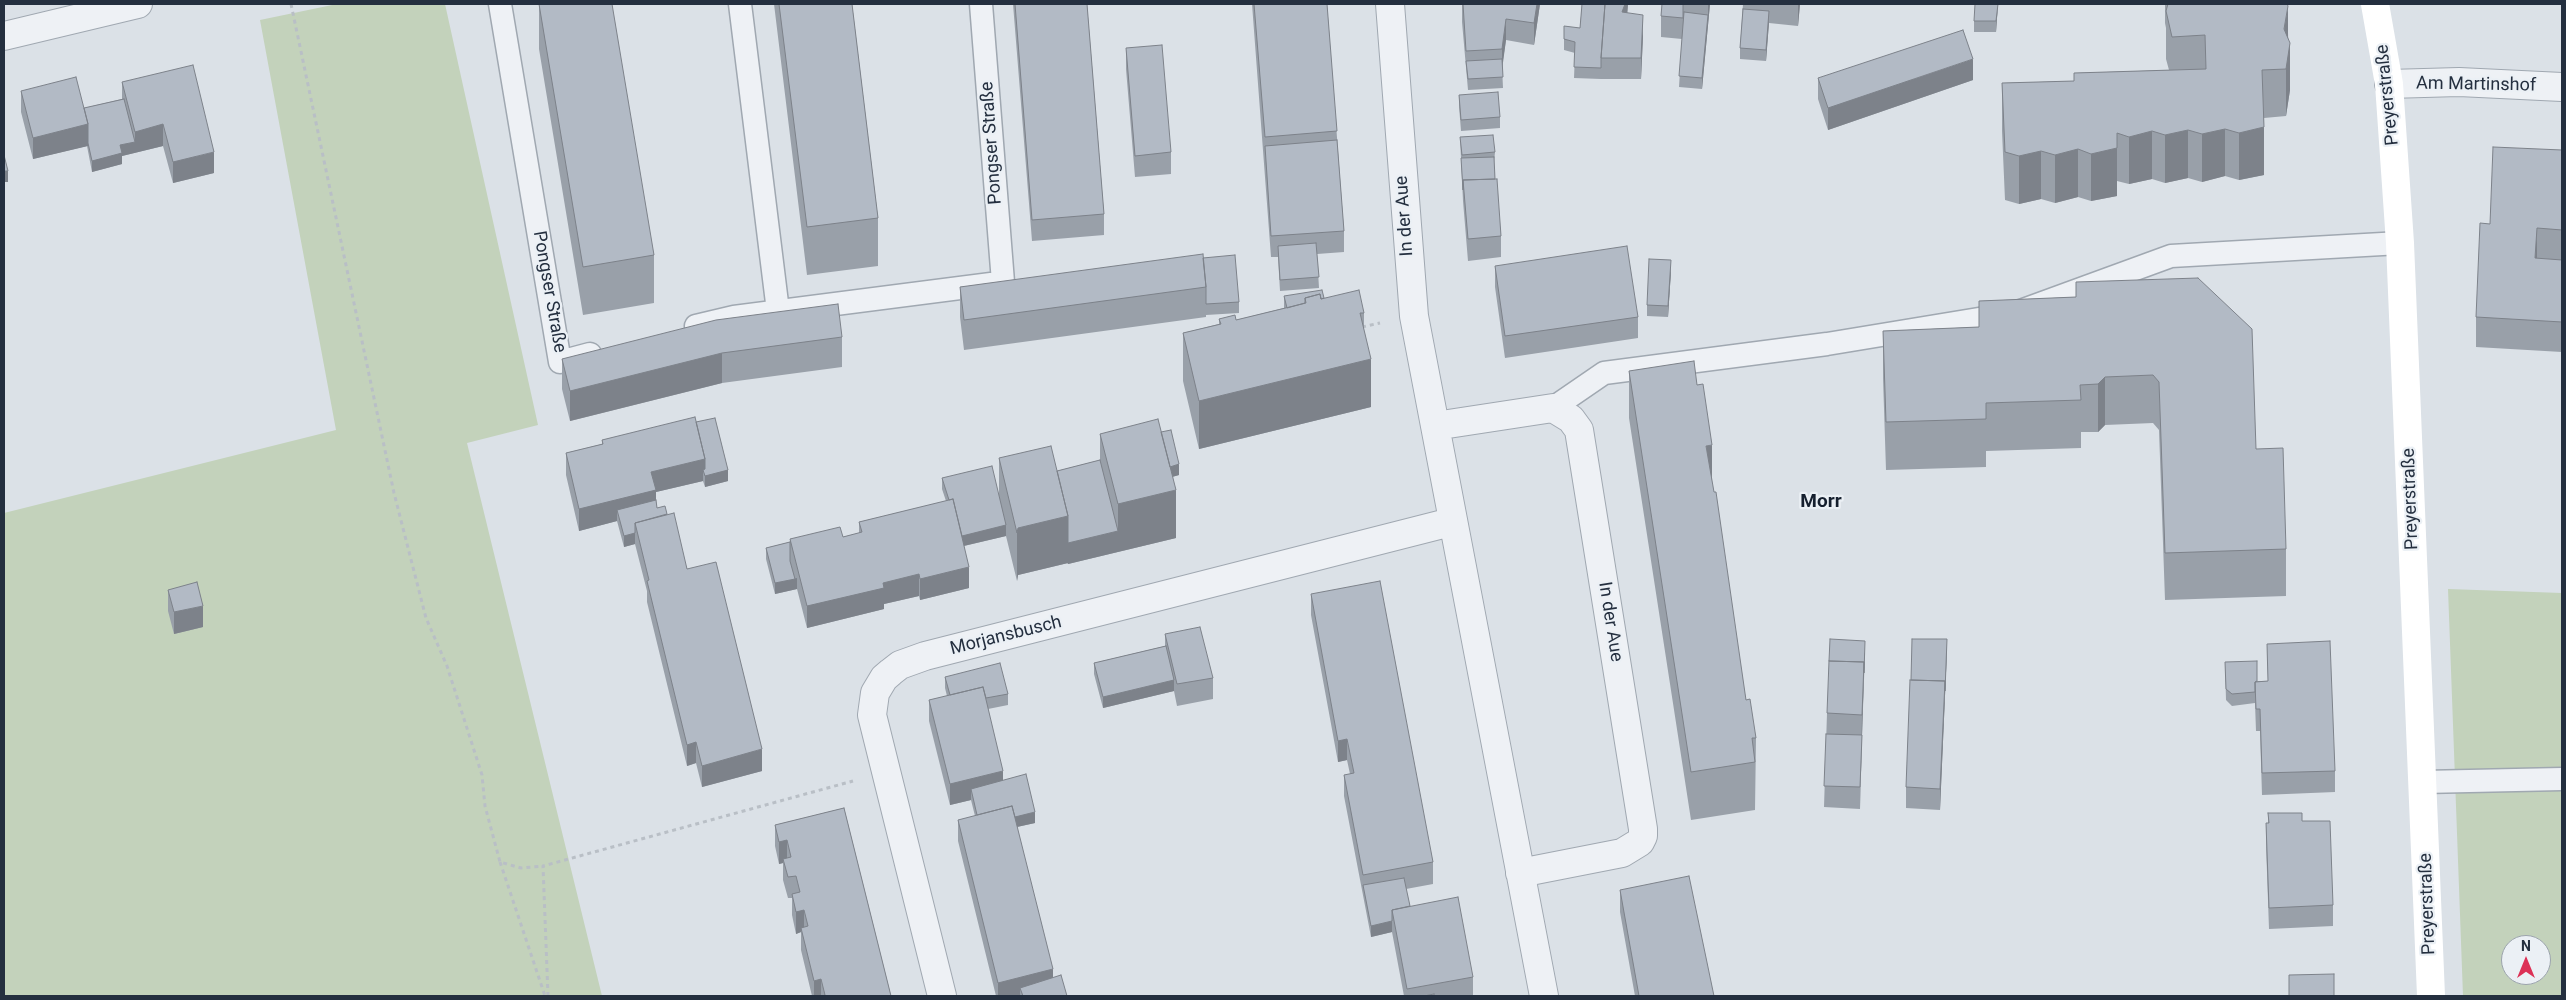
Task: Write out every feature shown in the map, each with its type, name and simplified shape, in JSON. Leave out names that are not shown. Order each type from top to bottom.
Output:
[{"type":"street","points":[[4,36],[138,4]]},
{"type":"street","name":"In der Aue","points":[[1390,4],[1414,316],[1544,996]]},
{"type":"street","name":"Preyerstraße","points":[[2375,4],[2389,84],[2400,243],[2431,996]]},
{"type":"street","name":"Am Martinshof","points":[[2389,84],[2459,82],[2562,87]]},
{"type":"street","points":[[1435,426],[1553,408]]},
{"type":"street","name":"In der Aue","points":[[1520,873],[1622,853],[1640,842],[1643,828],[1579,430],[1572,419],[1553,408]]},
{"type":"street","name":"Morjansbusch","points":[[942,996],[872,715],[872,704],[884,678],[900,665],[925,656],[1452,522]]},
{"type":"lane","name":"Pongser Straße","points":[[500,4],[560,362],[608,349]]},
{"type":"lane","points":[[740,4],[778,311]]},
{"type":"lane","name":"Pongser Straße","points":[[676,332],[734,316],[1013,281],[981,4]]},
{"type":"lane","points":[[1553,408],[1604,373],[1827,344],[2015,312],[2171,256],[2400,243]]},
{"type":"lane","points":[[2423,782],[2562,779]]},
{"type":"path","points":[[292,4],[394,493],[426,618],[447,666],[482,775],[484,806],[500,862],[547,996]]},
{"type":"path","points":[[1356,328],[1414,316]]},
{"type":"path","points":[[500,862],[521,868],[543,866],[886,771]]},
{"type":"path","points":[[543,866],[547,996]]},
{"type":"green space","points":[[337,4],[445,4],[538,425],[467,443],[602,996],[4,996],[4,513],[336,430],[260,20]]},
{"type":"green space","points":[[2448,589],[2562,593],[2562,996],[2463,996]]},
{"type":"building","points":[[539,4],[612,4],[654,255],[583,267]]},
{"type":"building","points":[[779,4],[852,4],[878,218],[807,227]]},
{"type":"building","points":[[1015,4],[1087,4],[1104,214],[1032,220]]},
{"type":"building","points":[[1254,4],[1327,4],[1337,131],[1265,137]]},
{"type":"building","points":[[1463,4],[1537,4],[1534,23],[1506,19],[1502,49],[1466,51]]},
{"type":"building","points":[[1582,4],[1605,4],[1601,68],[1574,67],[1575,42],[1564,39],[1564,26],[1580,28]]},
{"type":"building","points":[[1605,4],[1625,4],[1622,12],[1643,15],[1641,58],[1601,58]]},
{"type":"building","points":[[1662,4],[1683,4],[1683,18],[1661,16]]},
{"type":"building","points":[[1975,4],[1998,4],[1996,21],[1974,21]]},
{"type":"building","points":[[2168,4],[2287,4],[2284,29],[2290,43],[2286,69],[2262,70],[2264,127],[2239,133],[2225,129],[2202,134],[2188,130],[2165,135],[2152,131],[2129,137],[2117,133],[2117,148],[2091,154],[2078,149],[2055,155],[2041,151],[2019,156],[2005,152],[2002,83],[2074,81],[2074,73],[2206,69],[2205,35],[2172,37],[2166,11]]},
{"type":"building","points":[[1743,9],[1769,11],[1766,50],[1740,48]]},
{"type":"building","points":[[1684,12],[1708,15],[1702,78],[1679,76]]},
{"type":"building","points":[[1963,30],[1973,59],[1828,108],[1818,78]]},
{"type":"building","points":[[1162,45],[1171,152],[1135,156],[1126,48]]},
{"type":"building","points":[[1502,59],[1503,77],[1468,79],[1466,61]]},
{"type":"building","points":[[193,65],[214,152],[173,162],[163,124],[135,132],[122,82]]},
{"type":"building","points":[[76,77],[88,124],[33,138],[21,91]]},
{"type":"building","points":[[1498,92],[1500,117],[1461,120],[1459,95]]},
{"type":"building","points":[[124,99],[135,142],[120,145],[122,153],[92,161],[88,143],[88,124],[84,108]]},
{"type":"building","points":[[1493,135],[1495,152],[1462,155],[1460,137]]},
{"type":"building","points":[[1337,140],[1344,231],[1271,236],[1265,146]]},
{"type":"building","points":[[2493,147],[2562,150],[2562,230],[2537,228],[2535,258],[2562,260],[2562,322],[2476,317],[2480,223],[2490,224]]},
{"type":"building","points":[[4,155],[8,171],[4,171]]},
{"type":"building","points":[[1494,157],[1495,179],[1463,180],[1463,190],[1461,158]]},
{"type":"building","points":[[1497,179],[1501,236],[1468,239],[1463,180]]},
{"type":"building","points":[[1316,243],[1319,277],[1280,280],[1278,246]]},
{"type":"building","points":[[1627,246],[1638,317],[1505,336],[1495,266]]},
{"type":"building","points":[[1203,254],[1206,287],[964,320],[960,287]]},
{"type":"building","points":[[1235,255],[1239,302],[1206,304],[1203,258]]},
{"type":"building","points":[[1649,259],[1671,260],[1668,306],[1647,305]]},
{"type":"building","points":[[2198,278],[2252,329],[2256,449],[2283,448],[2286,549],[2165,553],[2159,382],[2153,375],[2105,377],[2098,384],[2080,385],[2081,400],[1986,403],[1986,419],[1886,422],[1883,331],[1979,327],[1979,301],[2076,297],[2076,282]]},
{"type":"building","points":[[1322,290],[1324,298],[1321,299],[1320,294],[1305,298],[1305,303],[1287,308],[1284,296]]},
{"type":"building","points":[[1359,290],[1364,313],[1360,313],[1371,359],[1199,401],[1183,333],[1221,324],[1219,319],[1235,315],[1236,320],[1306,303],[1305,298],[1320,294],[1321,299]]},
{"type":"building","points":[[838,304],[842,337],[722,353],[570,391],[562,359],[716,320]]},
{"type":"building","points":[[1694,361],[1697,385],[1703,384],[1712,445],[1706,446],[1714,492],[1716,492],[1746,700],[1750,699],[1756,738],[1752,738],[1755,762],[1691,772],[1629,371]]},
{"type":"building","points":[[695,417],[705,459],[651,472],[656,490],[579,509],[566,453],[603,444],[602,440]]},
{"type":"building","points":[[715,418],[728,470],[705,476],[703,470],[705,469],[705,459],[696,422]]},
{"type":"building","points":[[1158,419],[1176,490],[1118,504],[1100,434]]},
{"type":"building","points":[[1171,430],[1179,464],[1170,467],[1161,432]]},
{"type":"building","points":[[1051,446],[1068,516],[1018,528],[1017,533],[999,458]]},
{"type":"building","points":[[1100,460],[1118,531],[1068,543],[1068,516],[1057,471]]},
{"type":"building","points":[[992,466],[1006,525],[962,536],[953,499],[949,500],[942,478]]},
{"type":"building","points":[[953,499],[969,567],[920,579],[919,574],[883,583],[884,588],[807,606],[790,539],[840,527],[843,537],[862,532],[859,522]]},
{"type":"building","points":[[656,500],[657,508],[665,506],[667,514],[635,523],[635,533],[624,536],[617,510]]},
{"type":"building","points":[[674,513],[687,569],[716,562],[762,749],[702,766],[696,742],[687,745],[647,581],[649,580],[635,523]]},
{"type":"building","points":[[790,542],[790,561],[795,579],[775,583],[766,548]]},
{"type":"building","points":[[1380,581],[1433,862],[1363,875],[1344,775],[1354,773],[1347,739],[1338,741],[1311,594]]},
{"type":"building","points":[[197,582],[203,606],[174,612],[168,590]]},
{"type":"building","points":[[1200,627],[1213,678],[1177,684],[1165,634]]},
{"type":"building","points":[[1830,639],[1865,641],[1864,673],[1864,662],[1829,661]]},
{"type":"building","points":[[1912,639],[1947,639],[1945,691],[1945,681],[1911,680]]},
{"type":"building","points":[[2330,641],[2335,771],[2262,773],[2260,709],[2256,709],[2255,682],[2268,681],[2267,644]]},
{"type":"building","points":[[1166,646],[1174,680],[1103,697],[1094,663]]},
{"type":"building","points":[[1829,661],[1864,662],[1862,715],[1827,713]]},
{"type":"building","points":[[2257,661],[2255,692],[2232,694],[2226,689],[2225,662]]},
{"type":"building","points":[[1000,663],[1008,694],[986,698],[983,687],[950,695],[945,677]]},
{"type":"building","points":[[1910,680],[1945,681],[1940,789],[1906,787]]},
{"type":"building","points":[[983,687],[1003,771],[950,784],[929,700]]},
{"type":"building","points":[[1826,734],[1862,735],[1860,787],[1824,786]]},
{"type":"building","points":[[1026,774],[1035,812],[1015,817],[1012,806],[977,815],[971,789]]},
{"type":"building","points":[[1012,806],[1053,969],[998,983],[958,820]]},
{"type":"building","points":[[844,808],[891,996],[822,996],[825,995],[821,979],[814,981],[801,928],[808,926],[804,910],[796,912],[792,894],[800,892],[796,876],[788,877],[783,859],[791,857],[787,840],[779,842],[775,825]]},
{"type":"building","points":[[2268,813],[2302,813],[2302,821],[2330,821],[2333,905],[2269,908],[2266,823],[2269,823]]},
{"type":"building","points":[[1689,876],[1714,996],[1639,996],[1620,890]]},
{"type":"building","points":[[1404,878],[1410,906],[1392,910],[1392,921],[1371,926],[1363,885]]},
{"type":"building","points":[[1458,897],[1473,977],[1407,989],[1392,910]]},
{"type":"building","points":[[2334,974],[2334,996],[2289,996],[2289,975]]},
{"type":"building","points":[[1061,975],[1067,996],[1023,996],[1020,988]]},
{"type":"district","name":"Morr","points":[[1821,502]]}]
